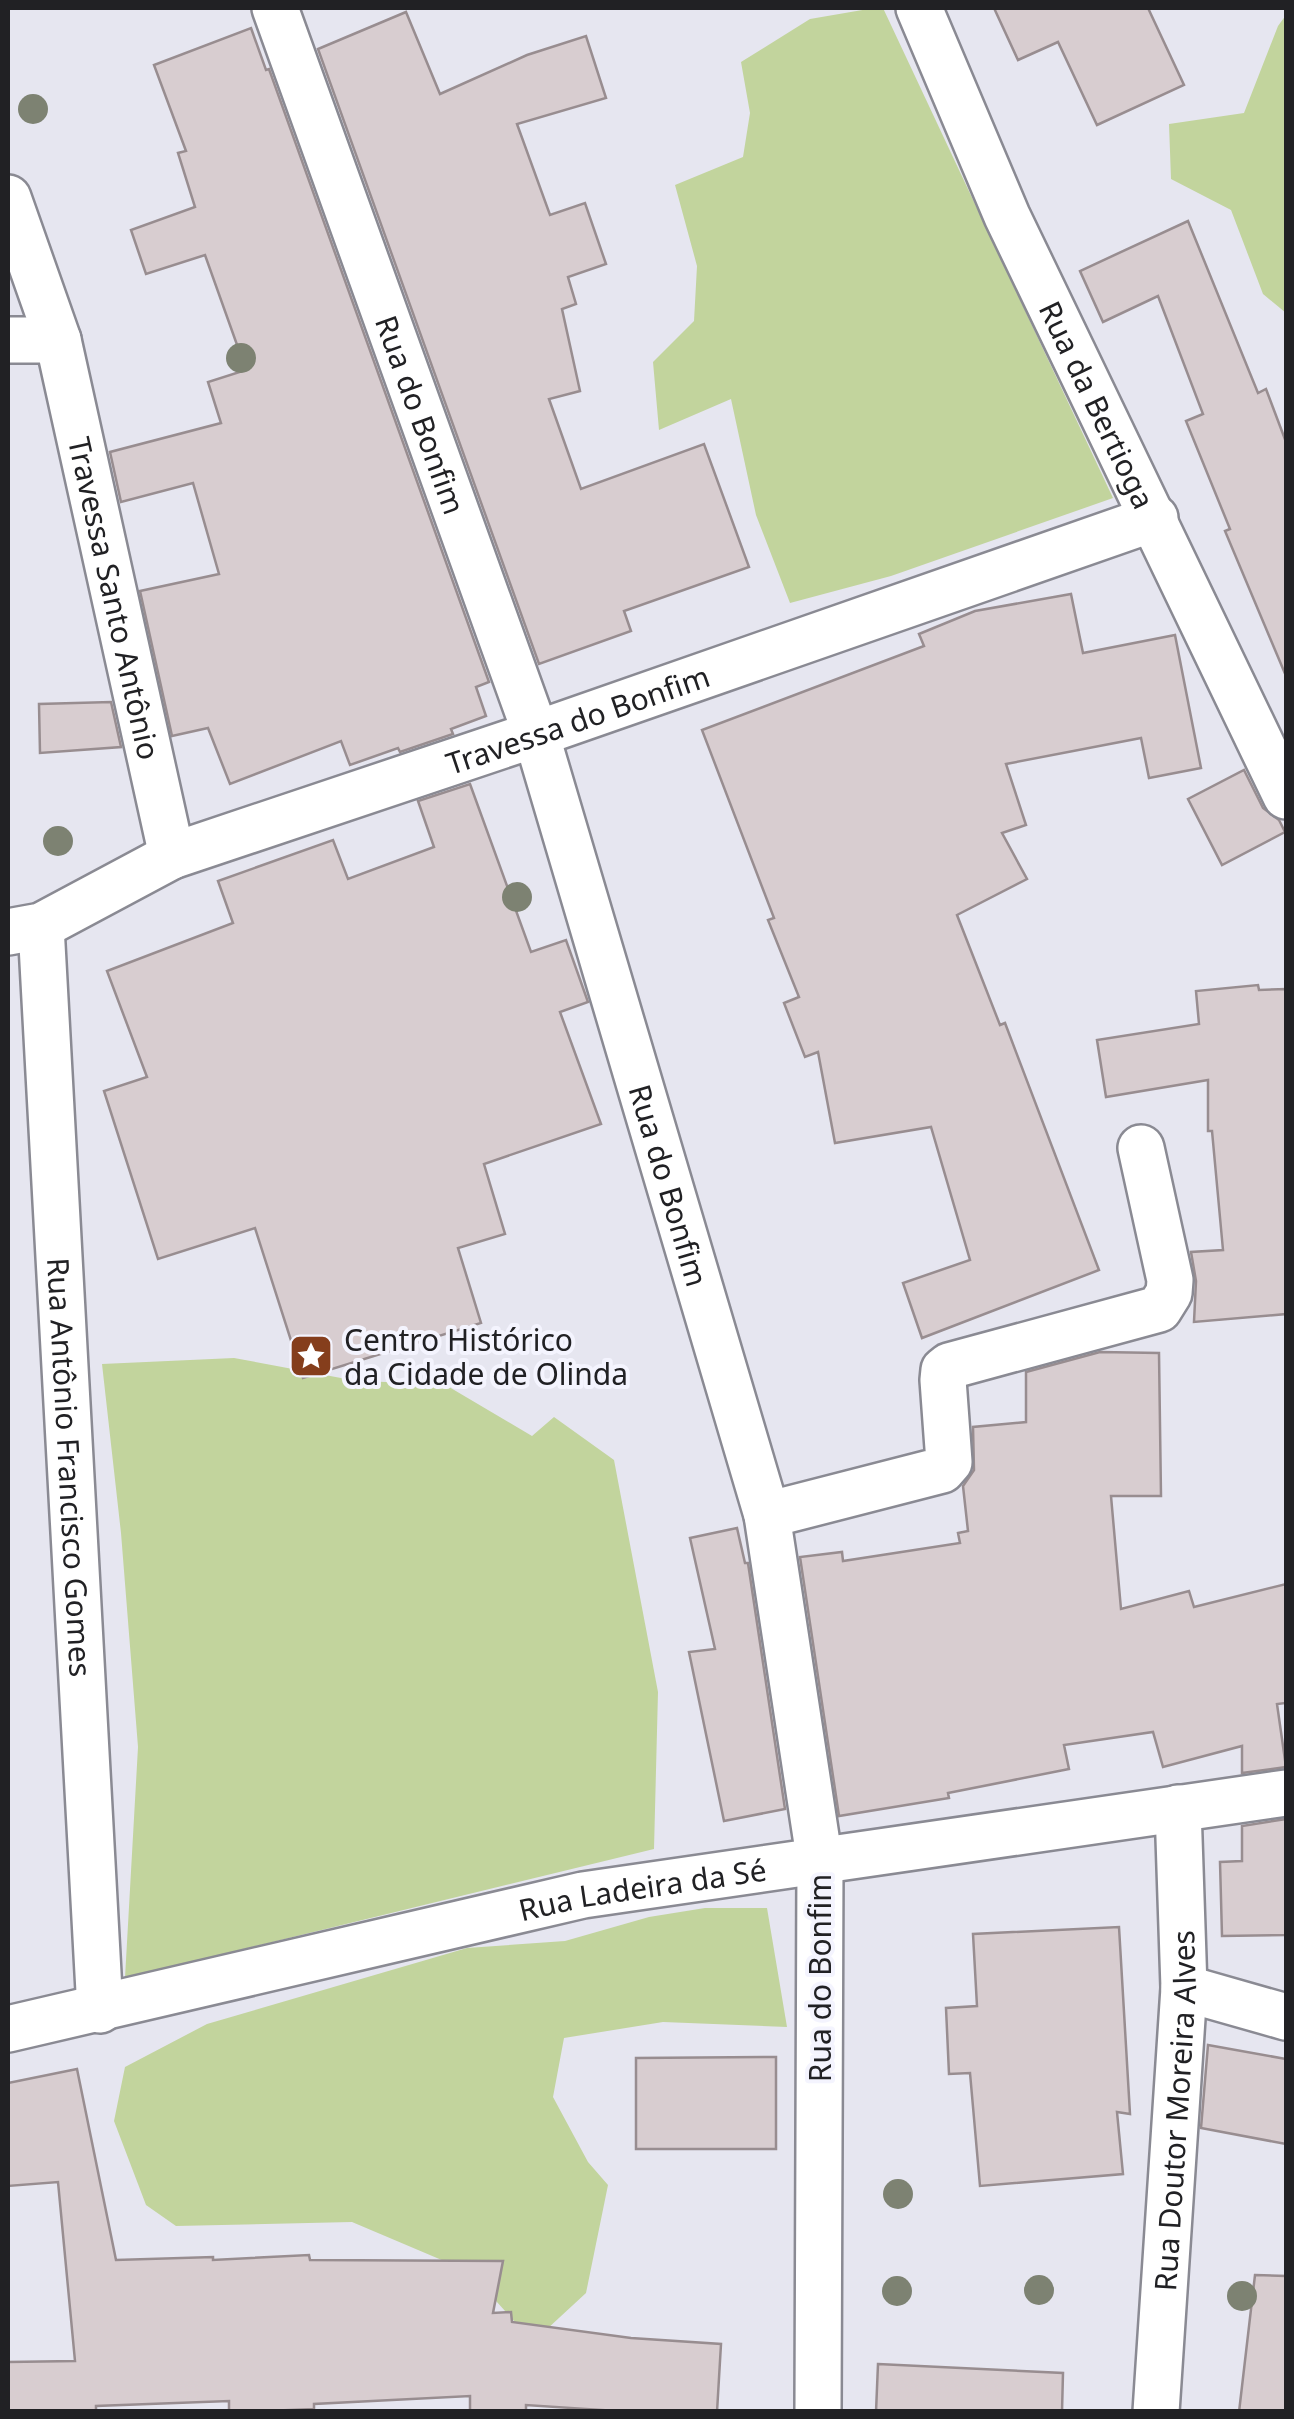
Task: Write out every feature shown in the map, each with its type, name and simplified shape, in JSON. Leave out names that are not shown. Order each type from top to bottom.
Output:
[{"type":"street","name":"Rua do Bonfim","points":[[276,8],[536,734],[766,1515],[820,1863],[818,2412]]},
{"type":"street","name":"Rua da Bertioga","points":[[919,8],[1008,216],[1286,796]]},
{"type":"street","name":"Travessa Santo Antônio","points":[[8,198],[58,340],[172,856]]},
{"type":"street","points":[[8,340],[58,340]]},
{"type":"street","name":"Travessa do Bonfim","points":[[24,929],[172,856],[1155,518]]},
{"type":"street","name":"Rua Antônio Francisco Gomes","points":[[24,929],[100,2010]]},
{"type":"street","points":[[766,1515],[942,1470],[949,1462],[943,1380],[944,1370],[949,1366],[1159,1309],[1169,1293],[1170,1280],[1142,1148]]},
{"type":"street","name":"Rua Ladeira da Sé","points":[[8,2029],[583,1896],[1286,1793]]},
{"type":"street","name":"Rua Doutor Moreira Alves","points":[[1156,2412],[1184,1988],[1178,1808]]},
{"type":"street","points":[[1184,1988],[1286,2017]]},
{"type":"green space","points":[[883,8],[1113,498],[891,576],[790,603],[756,515],[731,399],[659,430],[653,362],[694,321],[697,266],[675,185],[743,157],[750,113],[741,62],[810,19]]},
{"type":"green space","points":[[1286,15],[1286,313],[1263,294],[1231,210],[1171,179],[1169,124],[1244,113],[1278,26]]},
{"type":"green space","points":[[234,1358],[357,1381],[444,1384],[532,1436],[554,1417],[614,1460],[658,1692],[654,1849],[125,1978],[138,1747],[121,1533],[102,1364]]},
{"type":"green space","points":[[705,1908],[767,1908],[787,2027],[663,2022],[564,2038],[553,2097],[588,2162],[608,2185],[586,2293],[533,2342],[470,2272],[352,2222],[176,2226],[146,2205],[114,2121],[125,2067],[207,2024],[467,1948],[565,1941],[649,1917]]},
{"type":"building","points":[[994,8],[1148,8],[1184,85],[1097,125],[1058,42],[1018,60]]},
{"type":"building","points":[[406,12],[440,94],[527,55],[586,36],[606,98],[517,124],[550,215],[585,203],[606,264],[568,277],[576,304],[562,309],[580,391],[549,399],[581,489],[704,444],[749,567],[624,611],[631,631],[539,664],[318,49]]},
{"type":"building","points":[[251,28],[489,682],[476,687],[486,716],[451,729],[453,734],[350,765],[341,741],[230,784],[208,728],[172,736],[140,591],[219,574],[193,483],[121,502],[110,452],[221,423],[208,382],[246,370],[205,255],[146,274],[131,230],[195,207],[178,153],[186,151],[154,65]]},
{"type":"building","points":[[1188,221],[1258,393],[1266,389],[1286,442],[1286,676],[1225,531],[1230,529],[1186,421],[1203,414],[1158,296],[1103,322],[1080,271]]},
{"type":"building","points":[[1071,594],[1083,653],[1175,635],[1201,768],[1149,778],[1141,738],[1006,764],[1026,825],[1002,833],[1027,879],[957,915],[1000,1025],[1005,1023],[1099,1270],[922,1338],[903,1283],[970,1260],[931,1127],[835,1143],[818,1052],[805,1057],[784,1003],[799,997],[768,920],[774,918],[702,730],[924,646],[919,634],[975,611]]},
{"type":"building","points":[[111,702],[121,747],[40,753],[39,704]]},
{"type":"building","points":[[1244,770],[1263,808],[1279,820],[1285,832],[1222,865],[1188,799]]},
{"type":"building","points":[[470,784],[531,952],[566,940],[588,1002],[560,1012],[601,1124],[484,1164],[505,1234],[458,1248],[481,1323],[303,1378],[255,1228],[158,1259],[104,1091],[147,1077],[107,971],[233,923],[218,881],[333,840],[348,879],[434,847],[418,801]]},
{"type":"building","points":[[1258,985],[1259,990],[1286,989],[1286,1314],[1194,1322],[1196,1281],[1191,1252],[1223,1250],[1212,1131],[1208,1131],[1208,1080],[1106,1097],[1097,1040],[1199,1024],[1196,991]]},
{"type":"building","points":[[1100,1352],[1159,1353],[1161,1496],[1111,1496],[1121,1609],[1189,1591],[1194,1607],[1286,1584],[1286,1703],[1277,1704],[1286,1767],[1242,1773],[1242,1746],[1163,1767],[1153,1732],[1064,1745],[1069,1769],[948,1793],[949,1798],[839,1816],[800,1557],[842,1552],[843,1561],[960,1543],[958,1533],[968,1531],[963,1486],[974,1470],[973,1427],[1026,1422],[1026,1372]]},
{"type":"building","points":[[737,1528],[748,1563],[785,1809],[724,1821],[689,1652],[715,1649],[690,1538]]},
{"type":"building","points":[[1286,1819],[1286,1935],[1222,1936],[1220,1862],[1242,1861],[1242,1826]]},
{"type":"building","points":[[1119,1927],[1130,2114],[1117,2112],[1123,2174],[980,2186],[970,2073],[949,2074],[946,2008],[977,2006],[973,1934]]},
{"type":"building","points":[[1208,2045],[1286,2059],[1286,2144],[1201,2128]]},
{"type":"building","points":[[776,2057],[776,2149],[636,2149],[636,2058]]},
{"type":"building","points":[[77,2069],[116,2260],[309,2255],[310,2260],[503,2261],[493,2313],[511,2312],[512,2322],[631,2338],[721,2344],[717,2412],[632,2412],[526,2405],[526,2412],[470,2412],[470,2396],[314,2404],[314,2409],[244,2412],[229,2412],[229,2401],[96,2406],[96,2412],[8,2412],[8,2362],[75,2361],[58,2182],[8,2186],[8,2083]]},
{"type":"building","points":[[1255,2275],[1286,2276],[1286,2412],[1239,2412]]},
{"type":"building","points":[[878,2364],[1063,2373],[1062,2412],[876,2412]]},
{"type":"place","name":"Centro Histórico da Cidade de Olinda","points":[[311,1356]]}]
